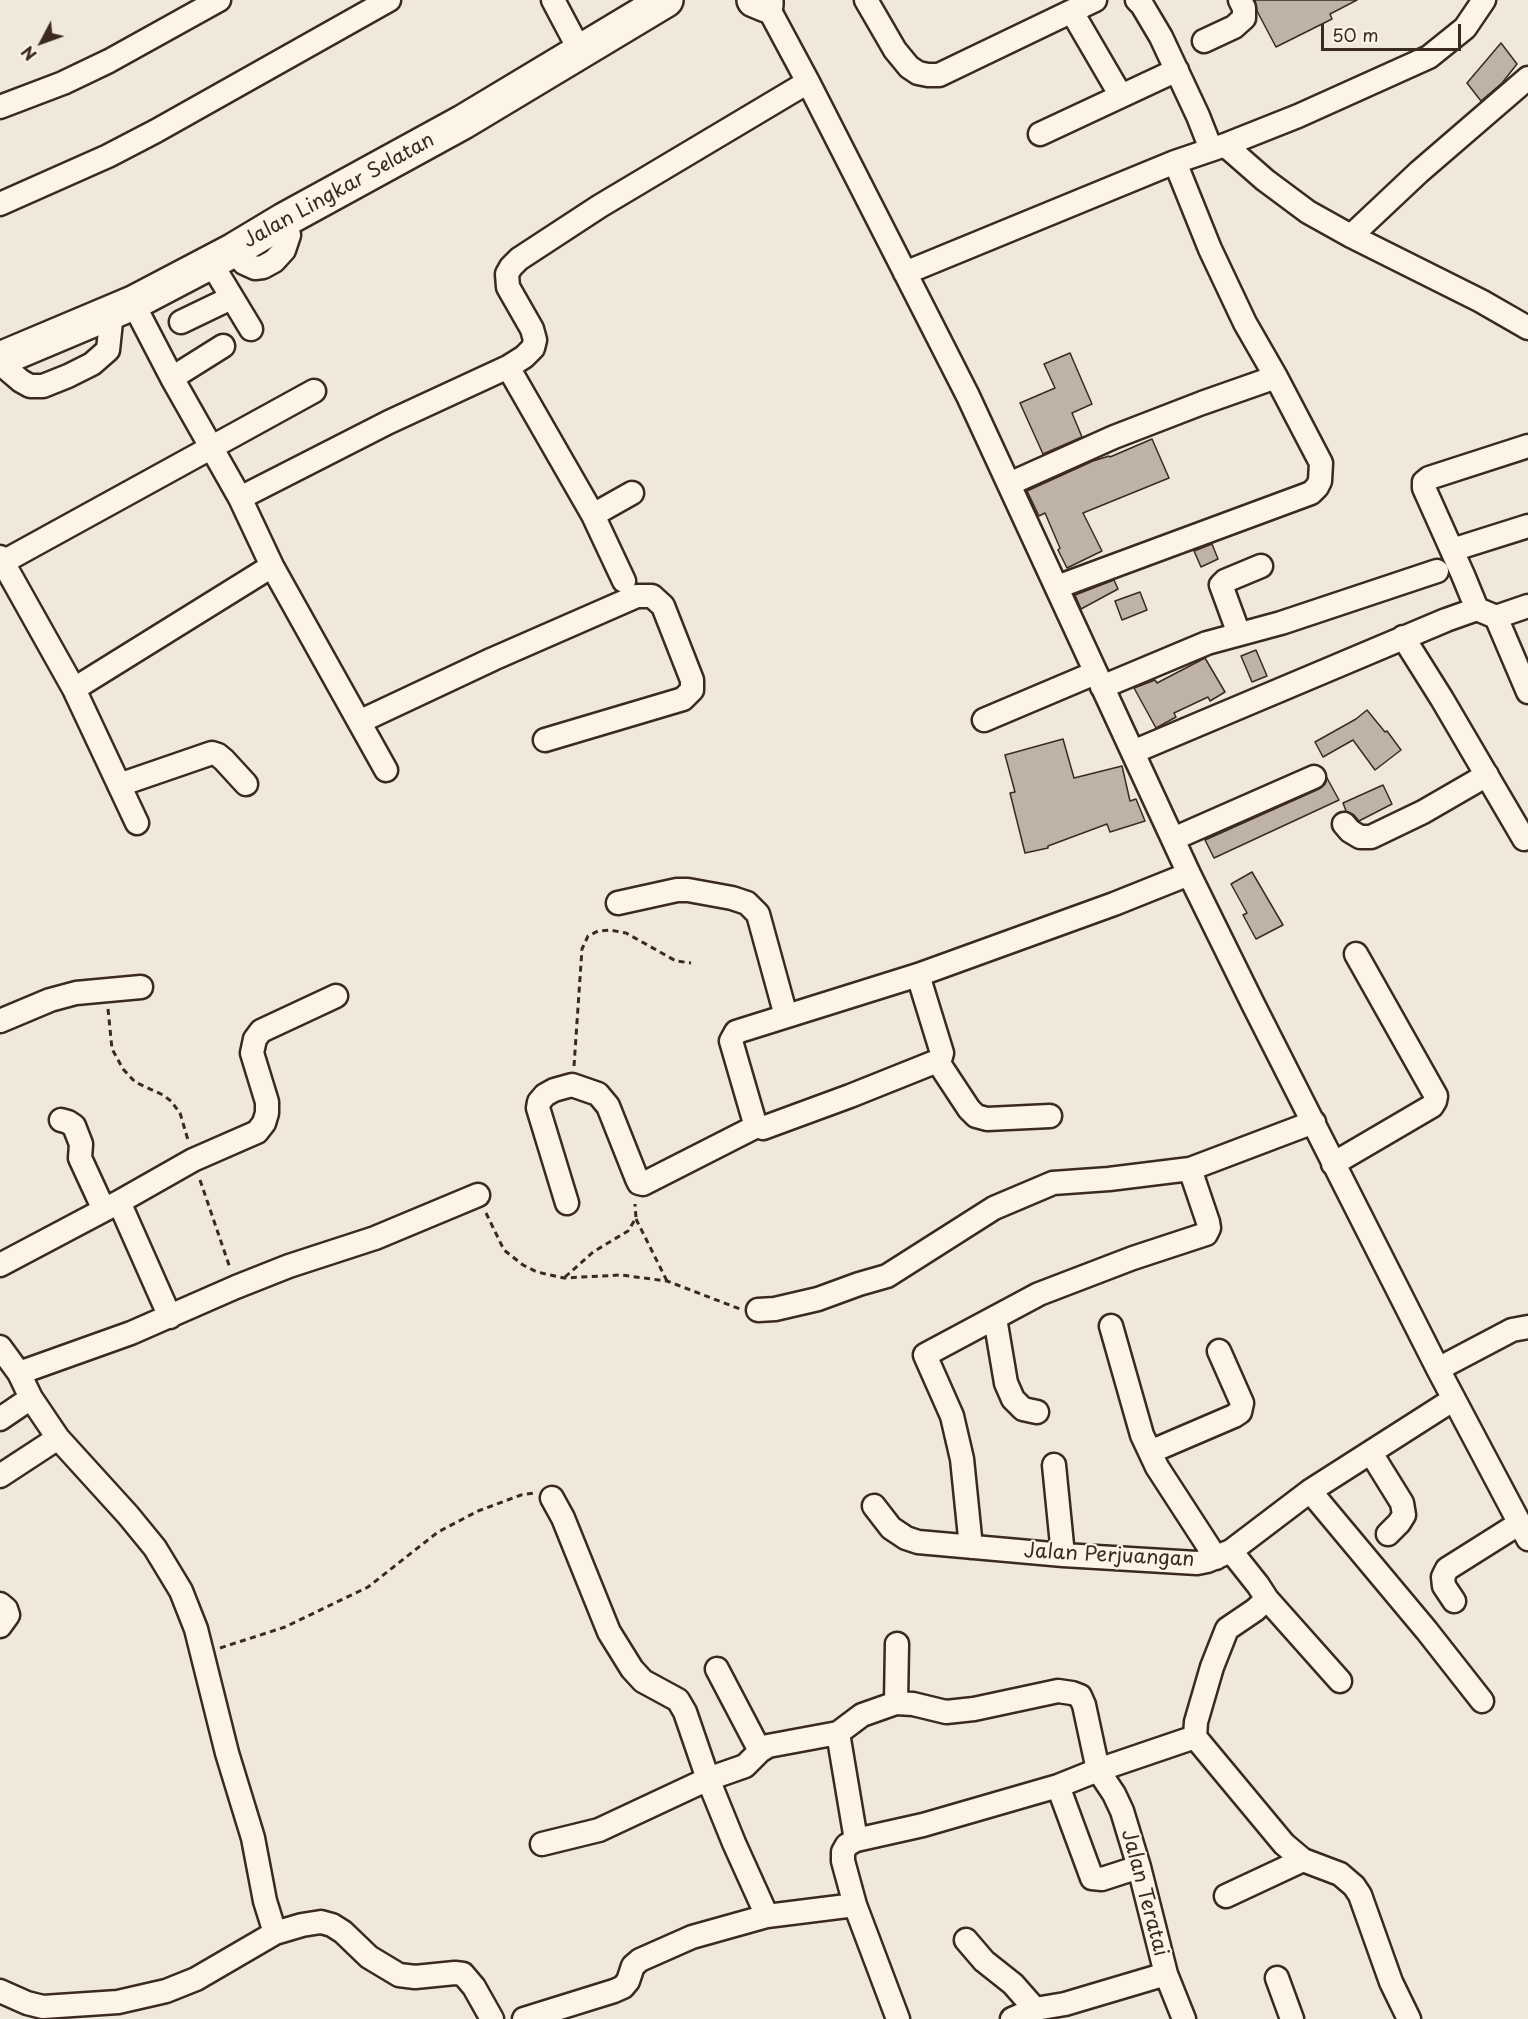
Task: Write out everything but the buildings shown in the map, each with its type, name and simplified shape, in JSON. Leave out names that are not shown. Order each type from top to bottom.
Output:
[{"type":"highway","name":"Jalan Lingkar Selatan","points":[[0,361],[123,308],[221,256],[463,122],[666,0]]},
{"type":"street","points":[[0,107],[63,83],[109,61],[219,0]]},
{"type":"street","points":[[0,204],[108,156],[389,0]]},
{"type":"street","points":[[552,0],[580,51]]},
{"type":"street","points":[[866,0],[895,51],[918,74],[928,75],[939,75],[1095,0]]},
{"type":"street","points":[[1137,0],[1147,13],[1218,147],[1308,212],[1528,328]]},
{"type":"street","points":[[1204,41],[1234,27],[1244,18],[1244,8],[1240,0]]},
{"type":"street","points":[[763,1],[808,82],[968,396],[1189,874],[1333,1164],[1524,1531],[1447,1569],[1443,1577],[1444,1586],[1455,1601]]},
{"type":"street","points":[[905,273],[1175,162],[1298,116],[1429,57],[1465,28],[1486,1]]},
{"type":"street","points":[[1072,12],[1121,96]]},
{"type":"street","points":[[1040,134],[1177,70]]},
{"type":"street","points":[[1351,236],[1419,172],[1528,78]]},
{"type":"street","points":[[240,498],[389,422],[508,367],[524,357],[533,348],[535,340],[532,328],[508,286],[507,274],[519,259],[600,206],[808,82]]},
{"type":"street","points":[[1057,587],[1311,493],[1320,481],[1321,463],[1245,323],[1210,249],[1175,162]]},
{"type":"street","points":[[221,256],[219,276],[251,329]]},
{"type":"street","points":[[180,322],[231,298]]},
{"type":"street","points":[[123,308],[172,378],[240,498],[272,566],[314,643],[361,721],[386,770]]},
{"type":"street","points":[[172,378],[223,346]]},
{"type":"street","points":[[508,367],[593,515],[624,581]]},
{"type":"street","points":[[1009,484],[1114,437],[1276,377]]},
{"type":"street","points":[[137,822],[74,689],[3,568],[210,447],[314,391]]},
{"type":"street","points":[[1528,446],[1429,478],[1424,482],[1424,488],[1452,550],[1528,691]]},
{"type":"street","points":[[593,515],[632,493]]},
{"type":"street","points":[[1452,550],[1528,526]]},
{"type":"street","points":[[74,689],[272,566]]},
{"type":"street","points":[[1239,634],[1221,585],[1225,581],[1261,567]]},
{"type":"street","points":[[984,720],[1207,643],[1281,623],[1437,571]]},
{"type":"street","points":[[361,721],[493,659],[637,596],[652,596],[663,606],[692,680],[692,690],[683,699],[545,740]]},
{"type":"street","points":[[1133,752],[1403,638],[1486,613],[1528,606]]},
{"type":"street","points":[[1403,638],[1442,699],[1524,839]]},
{"type":"street","points":[[119,785],[212,753],[224,760],[246,784]]},
{"type":"street","points":[[1344,824],[1360,837],[1371,837],[1423,812],[1487,775]]},
{"type":"street","points":[[1173,838],[1314,777]]},
{"type":"street","points":[[757,1126],[750,1109],[731,1037],[736,1032],[918,975],[1189,874]]},
{"type":"street","points":[[618,903],[677,890],[688,890],[724,896],[747,903],[758,914],[786,1016]]},
{"type":"street","points":[[1333,1164],[1423,1112],[1432,1106],[1436,1096],[1356,954]]},
{"type":"street","points":[[567,1203],[538,1108],[539,1102],[545,1095],[572,1085],[598,1094],[608,1106],[637,1179],[643,1184],[757,1126],[764,1128],[938,1062],[942,1053],[918,975]]},
{"type":"street","points":[[0,1021],[50,1000],[76,993],[141,987]]},
{"type":"street","points":[[0,1265],[193,1160],[257,1131],[264,1123],[267,1101],[252,1053],[255,1039],[261,1031],[336,996]]},
{"type":"street","points":[[938,1062],[976,1116],[987,1119],[1050,1116]]},
{"type":"street","points":[[61,1120],[74,1126],[81,1144],[80,1158],[112,1206],[170,1317]]},
{"type":"street","points":[[758,1310],[775,1309],[818,1299],[887,1276],[994,1208],[1053,1183],[1190,1170],[1314,1122]]},
{"type":"street","points":[[971,1547],[962,1459],[955,1427],[926,1355],[1039,1294],[1133,1258],[1206,1234],[1209,1228],[1208,1222],[1190,1170]]},
{"type":"street","points":[[19,1373],[170,1317],[289,1266],[366,1241],[478,1195]]},
{"type":"street","points":[[995,1318],[1006,1383],[1013,1399],[1023,1409],[1037,1412]]},
{"type":"street","points":[[1111,1326],[1142,1435],[1157,1467],[1223,1554],[1258,1585],[1267,1599],[1341,1681]]},
{"type":"street","points":[[1438,1369],[1512,1330],[1528,1327]]},
{"type":"street","points":[[0,1347],[13,1362],[31,1398],[58,1438],[155,1548],[181,1591],[203,1654],[227,1753],[253,1838],[265,1901],[275,1933]]},
{"type":"street","points":[[1149,1452],[1240,1412],[1242,1403],[1219,1351]]},
{"type":"street","points":[[0,1419],[31,1398]]},
{"type":"street","name":"Jalan Perjuangan","points":[[874,1506],[891,1528],[906,1538],[918,1542],[1063,1555],[1197,1563],[1223,1554],[1310,1491],[1454,1399]]},
{"type":"street","points":[[0,1476],[58,1438]]},
{"type":"street","points":[[1371,1453],[1402,1503],[1404,1515],[1388,1534]]},
{"type":"street","points":[[1054,1465],[1063,1555]]},
{"type":"street","points":[[1310,1491],[1482,1701]]},
{"type":"street","points":[[552,1498],[563,1518],[609,1632],[632,1669],[643,1681],[678,1700],[686,1712],[708,1779],[734,1844],[767,1916]]},
{"type":"street","points":[[1267,1599],[1256,1610],[1227,1629],[1201,1704],[1195,1737],[1284,1844],[1303,1860],[1340,1874],[1354,1886],[1360,1895],[1391,1982],[1409,2019]]},
{"type":"street","points":[[0,1604],[6,1609],[8,1615],[0,1626]]},
{"type":"street","points":[[896,1703],[897,1644]]},
{"type":"street","points":[[717,1669],[760,1750]]},
{"type":"street","points":[[542,1844],[599,1830],[708,1779],[745,1766],[760,1750],[768,1746],[838,1732],[862,1715],[896,1703],[913,1704],[946,1712],[974,1709],[1058,1691],[1072,1693],[1080,1696],[1084,1705],[1098,1770]]},
{"type":"street","points":[[838,1732],[856,1840]]},
{"type":"street","points":[[898,2019],[855,1905],[843,1861],[843,1852],[847,1845],[856,1840],[924,1825],[1058,1786],[1195,1737]]},
{"type":"street","name":"Jalan Teratai","points":[[1098,1770],[1122,1811],[1139,1867],[1166,1974],[1184,2019]]},
{"type":"street","points":[[1058,1786],[1092,1878],[1102,1879],[1139,1867]]},
{"type":"street","points":[[1226,1896],[1303,1860]]},
{"type":"street","points":[[524,2019],[615,1991],[628,1981],[633,1966],[640,1960],[692,1937],[767,1916],[855,1905]]},
{"type":"street","points":[[0,1991],[27,2003],[44,2007],[118,2002],[166,1990],[196,1979],[275,1933],[321,1922],[333,1925],[369,1957],[399,1975],[415,1977],[463,1974],[474,1986],[492,2019]]},
{"type":"street","points":[[966,1940],[984,1961],[1013,1984],[1035,2009]]},
{"type":"street","points":[[1012,2019],[1035,2009],[1068,2011],[1166,1974]]},
{"type":"street","points":[[1277,1977],[1292,2019]]},
{"type":"path","points":[[572,1085],[582,950],[588,936],[597,931],[610,930],[626,933],[676,961],[692,963]]},
{"type":"path","points":[[106,989],[112,1049],[123,1069],[135,1082],[163,1095],[180,1113],[193,1160],[236,1287]]},
{"type":"path","points":[[478,1195],[504,1250],[523,1265],[537,1272],[564,1278],[621,1275],[667,1281],[739,1309],[758,1310]]},
{"type":"path","points":[[633,1196],[636,1218],[667,1281]]},
{"type":"path","points":[[564,1278],[586,1258],[628,1231],[636,1218]]},
{"type":"path","points":[[203,1654],[285,1627],[368,1587],[438,1532],[478,1511],[521,1495],[540,1493],[552,1498]]}]
